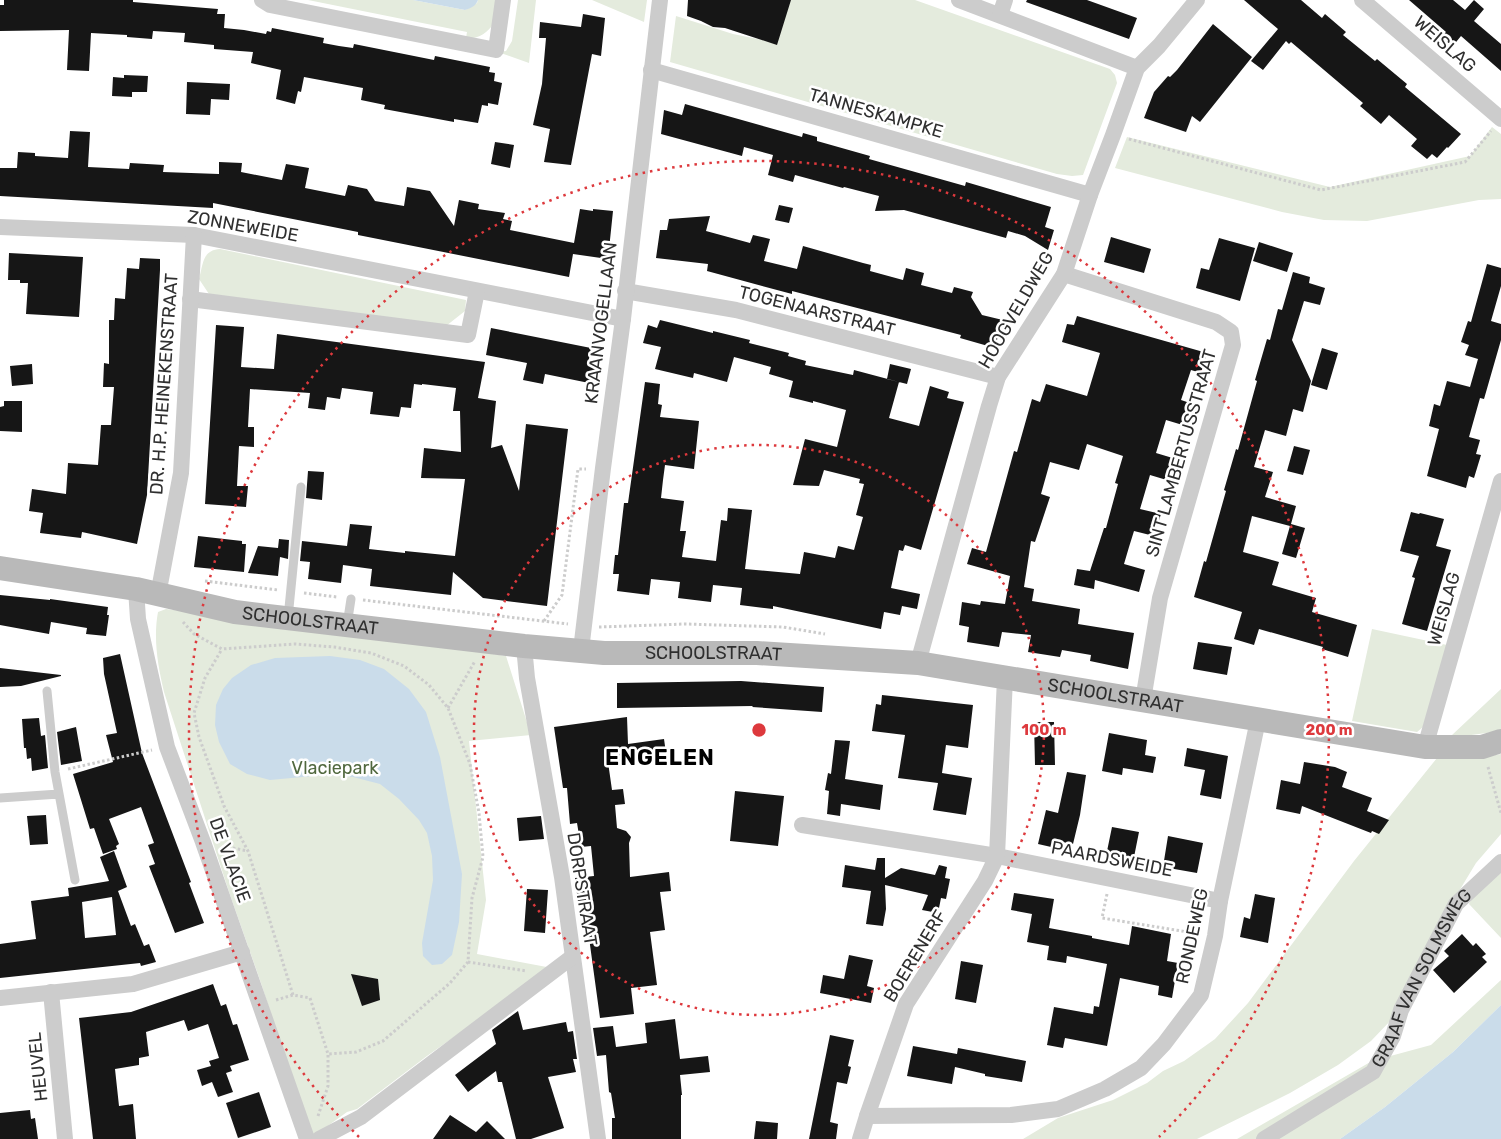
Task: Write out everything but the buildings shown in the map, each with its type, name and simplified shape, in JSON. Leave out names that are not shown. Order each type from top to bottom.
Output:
[{"type":"street","points":[[262,0],[270,5],[496,50],[503,0]]},
{"type":"street","name":"KRAANVOGELLAAN","points":[[581,650],[602,468],[623,319],[660,0]]},
{"type":"street","points":[[959,0],[1002,7],[1137,68]]},
{"type":"street","name":"HOOGVELDWEG","points":[[918,663],[998,377],[1064,274],[1090,195],[1114,135],[1137,68],[1159,46],[1197,0]]},
{"type":"street","name":"WEISLAG","points":[[1362,0],[1501,119]]},
{"type":"street","name":"TANNESKAMPKE","points":[[651,70],[1090,195]]},
{"type":"street","name":"ZONNEWEIDE","points":[[0,227],[194,235],[623,319]]},
{"type":"street","name":"DR. H.P. HEINEKENSTRAAT","points":[[147,592],[181,473],[194,235]]},
{"type":"street","name":"SINT LAMBERTUSSTRAAT","points":[[1064,274],[1216,322],[1231,332],[1233,344],[1160,598],[1143,700]]},
{"type":"street","points":[[190,299],[468,335],[477,291]]},
{"type":"street","name":"TOGENAARSTRAAT","points":[[626,291],[736,310],[998,377]]},
{"type":"street","name":"WEISLAG","points":[[1425,747],[1501,481]]},
{"type":"street","name":"SCHOOLSTRAAT","points":[[0,568],[147,592],[234,612],[524,646],[604,653],[757,653],[918,663],[1425,747]]},
{"type":"street","name":"DE VLACIE","points":[[147,592],[138,619],[167,747],[203,842],[307,1139]]},
{"type":"street","name":"DORPSTRAAT","points":[[524,646],[527,678],[562,877],[598,1139]]},
{"type":"street","name":"BOERENERF","points":[[860,1139],[906,1004],[985,881],[997,856],[1005,678]]},
{"type":"street","name":"RONDEWEG","points":[[867,1116],[1011,1116],[1058,1109],[1105,1089],[1140,1068],[1164,1044],[1201,995],[1215,936],[1220,901],[1258,720]]},
{"type":"street","points":[[1425,747],[1482,747],[1501,740]]},
{"type":"street","points":[[802,825],[997,856]]},
{"type":"street","name":"PAARDSWEIDE","points":[[997,856],[1220,901]]},
{"type":"street","name":"GRAAF VAN SOLMSWEG","points":[[1264,1139],[1373,1072],[1393,1036],[1401,1010],[1456,904],[1501,862]]},
{"type":"street","points":[[0,998],[133,984],[242,952]]},
{"type":"street","points":[[319,1139],[361,1117],[572,957]]},
{"type":"street","name":"HEUVEL","points":[[51,992],[65,1139]]},
{"type":"lane","points":[[288,618],[301,487]]},
{"type":"lane","points":[[347,625],[351,599]]},
{"type":"lane","points":[[47,692],[55,772],[75,880]]},
{"type":"lane","points":[[0,798],[59,794]]},
{"type":"path","points":[[1114,135],[1321,190],[1466,162],[1501,119]]},
{"type":"path","points":[[544,621],[562,595],[578,469],[602,468]]},
{"type":"path","points":[[201,581],[604,628],[686,624],[773,626],[829,635]]},
{"type":"path","points":[[182,621],[194,634],[222,649],[295,644],[334,647],[371,653],[404,666],[428,685],[448,708],[470,764],[479,813],[482,857],[472,898],[468,962],[450,983],[383,1041],[356,1052],[328,1054]]},
{"type":"path","points":[[448,708],[487,641]]},
{"type":"path","points":[[222,649],[205,678],[194,713],[199,737],[224,806],[248,851],[292,995],[310,998],[328,1054],[328,1086],[317,1120]]},
{"type":"path","points":[[55,772],[167,747]]},
{"type":"path","points":[[203,842],[248,851]]},
{"type":"path","points":[[1110,880],[1102,918],[1215,936]]},
{"type":"path","points":[[468,962],[550,974]]},
{"type":"green space","points":[[308,0],[413,0],[465,10],[477,3],[478,0],[497,0],[495,19],[491,27],[481,35],[474,38],[466,38],[467,32]]},
{"type":"green space","points":[[518,0],[536,0],[529,63],[498,52],[506,51],[512,41]]},
{"type":"green space","points":[[592,0],[647,0],[644,22]]},
{"type":"green space","points":[[774,0],[915,0],[1110,69],[1115,75],[1117,83],[1083,175],[1057,174],[670,62],[676,16],[733,34],[763,40]]},
{"type":"green space","points":[[1492,127],[1501,134],[1501,199],[1479,200],[1367,221],[1324,220],[1282,212],[1115,168],[1127,137],[1330,187],[1470,156]]},
{"type":"green space","points":[[220,249],[466,300],[465,311],[446,326],[209,294],[199,279],[201,269],[206,255]]},
{"type":"green space","name":"Vlaciepark","points":[[166,609],[392,638],[506,656],[531,735],[469,741],[486,900],[477,954],[552,968],[427,1056],[357,1109],[347,1112],[311,1138],[164,692],[158,662],[156,632],[158,612]]},
{"type":"green space","points":[[1372,629],[1447,645],[1423,727],[1417,732],[1352,721]]},
{"type":"green space","points":[[1501,689],[1501,731],[1464,736],[1452,735]]},
{"type":"green space","points":[[1501,754],[1501,834],[1476,863],[1450,906],[1393,1018],[1371,1041],[1338,1065],[1290,1093],[1197,1139],[1023,1139],[1058,1118],[1113,1100],[1147,1083],[1163,1071],[1184,1061],[1215,1039],[1248,1003],[1354,861],[1437,758],[1479,758]]},
{"type":"green space","points":[[1501,854],[1501,938],[1469,904],[1484,874]]},
{"type":"green space","points":[[1501,980],[1501,1005],[1453,1052],[1385,1107],[1340,1139],[1237,1139],[1372,1061],[1431,1045]]},
{"type":"water","points":[[413,0],[478,0],[476,4],[465,10]]},
{"type":"water","points":[[330,656],[360,660],[384,669],[409,689],[426,712],[440,757],[462,874],[459,922],[452,955],[442,964],[432,965],[423,956],[422,943],[433,880],[432,856],[427,833],[419,820],[399,799],[380,784],[353,777],[324,775],[270,780],[247,774],[230,764],[219,742],[215,725],[216,705],[223,689],[232,678],[251,665],[275,658]]},
{"type":"water","points":[[1501,1005],[1501,1139],[1340,1139],[1385,1107],[1453,1052]]},
{"type":"district","name":"ENGELEN","points":[[660,757]]}]
